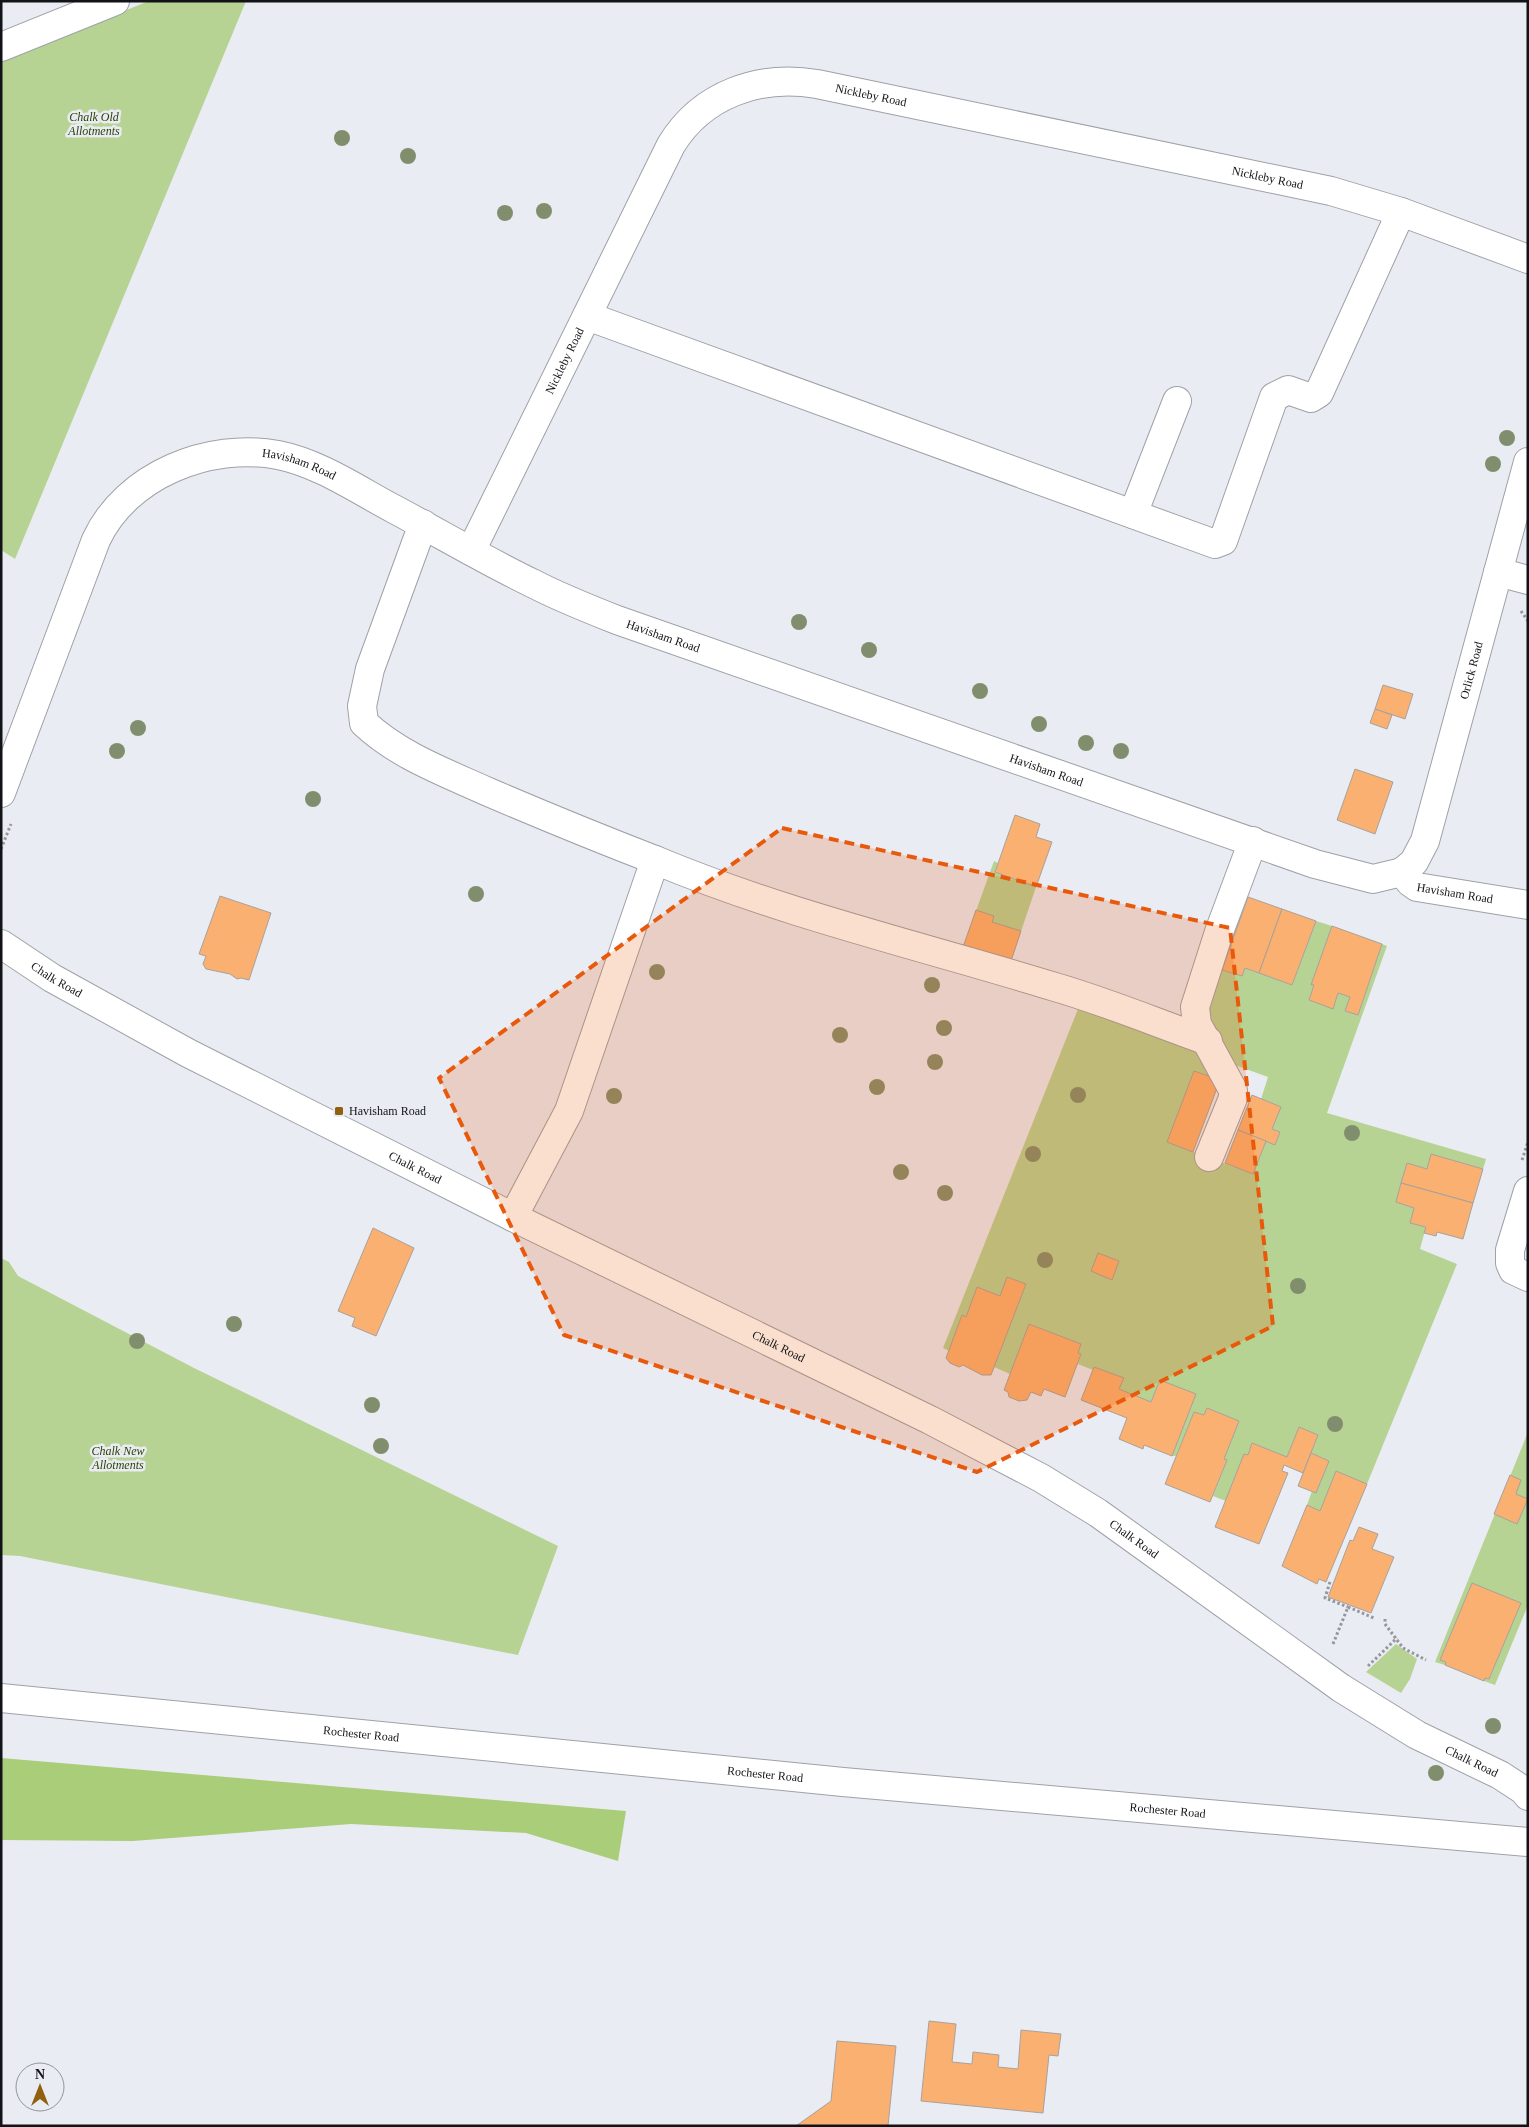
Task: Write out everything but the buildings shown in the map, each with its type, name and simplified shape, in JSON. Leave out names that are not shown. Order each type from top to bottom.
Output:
[{"type":"street","points":[[1,47],[115,1]]},
{"type":"street","name":"Nickleby Road","points":[[471,551],[675,139],[694,117],[712,103],[741,88],[776,80],[817,84],[1294,182],[1350,196],[1401,212],[1528,259]]},
{"type":"street","points":[[587,316],[1215,544],[1223,541],[1274,397],[1288,390],[1312,398],[1319,393],[1401,212]]},
{"type":"street","points":[[1133,514],[1177,401]]},
{"type":"street","name":"Havisham Road","points":[[1,794],[101,529],[120,504],[146,484],[181,466],[214,455],[241,452],[269,454],[287,458],[328,474],[535,585],[617,620],[1360,878],[1378,879],[1402,872],[1417,887],[1528,905]]},
{"type":"street","name":"Orlick Road","points":[[1402,872],[1414,862],[1425,841],[1528,462]]},
{"type":"street","points":[[423,524],[370,669],[362,706],[364,723],[376,735],[427,765],[682,872],[824,919],[1057,987],[1208,1041]]},
{"type":"street","points":[[1498,572],[1528,580]]},
{"type":"street","points":[[1209,1157],[1233,1094],[1196,1020],[1197,999],[1253,841]]},
{"type":"street","points":[[513,1217],[569,1111],[655,860]]},
{"type":"street","name":"Chalk Road","points":[[1,944],[52,978],[188,1053],[513,1217],[930,1420],[1041,1478],[1098,1514],[1341,1688],[1417,1735],[1500,1775],[1523,1790],[1528,1796]]},
{"type":"street","points":[[1528,1191],[1512,1244],[1510,1260],[1513,1270],[1528,1276]]},
{"type":"street","name":"Rochester Road","points":[[1,1698],[843,1782],[1528,1842]]},
{"type":"path","points":[[1520,609],[1528,621]]},
{"type":"path","points":[[1,849],[12,821]]},
{"type":"path","points":[[1330,1582],[1325,1598],[1374,1618]]},
{"type":"path","points":[[1332,1646],[1348,1607]]},
{"type":"path","points":[[1385,1619],[1385,1624],[1403,1648],[1426,1660]]},
{"type":"path","points":[[1366,1668],[1397,1638]]},
{"type":"highlighted area","points":[[782,828],[1230,928],[1273,1326],[977,1472],[564,1335],[439,1078]]},
{"type":"green space","name":"Chalk Old Allotments","points":[[149,1],[246,1],[15,559],[1,550],[1,60]]},
{"type":"green space","points":[[994,861],[998,863],[995,872],[1036,887],[1010,964],[963,947]]},
{"type":"green space","points":[[1234,914],[1242,916],[1222,970],[1241,976],[1245,968],[1292,985],[1316,921],[1332,926],[1312,984],[1314,985],[1309,1000],[1333,1008],[1338,993],[1350,997],[1345,1011],[1358,1015],[1382,944],[1387,946],[1327,1113],[1486,1159],[1483,1169],[1431,1154],[1427,1169],[1407,1163],[1396,1202],[1414,1208],[1410,1223],[1426,1227],[1420,1249],[1457,1264],[1367,1484],[1336,1471],[1320,1511],[1307,1505],[1312,1491],[1316,1493],[1329,1461],[1311,1453],[1318,1435],[1299,1427],[1287,1457],[1252,1443],[1248,1455],[1244,1454],[1226,1501],[1213,1496],[1227,1460],[1224,1459],[1239,1421],[1207,1408],[1204,1415],[1194,1412],[1176,1456],[1172,1456],[1160,1380],[1151,1402],[1119,1389],[1123,1378],[1094,1367],[1093,1370],[1078,1364],[1081,1354],[1078,1353],[1081,1344],[1030,1324],[1010,1374],[994,1367],[1026,1284],[1008,1277],[1000,1296],[977,1287],[966,1317],[962,1316],[949,1351],[943,1348],[1080,1004],[1194,1047],[1216,1079],[1194,1071],[1167,1142],[1253,1174],[1266,1141],[1275,1144],[1280,1132],[1272,1129],[1280,1107],[1261,1099],[1268,1077],[1232,1064],[1221,1047],[1204,1004]]},
{"type":"green space","name":"Chalk New Allotments","points":[[1,1258],[9,1262],[18,1276],[194,1368],[558,1546],[518,1655],[20,1556],[1,1555]]},
{"type":"green space","points":[[1528,1432],[1528,1605],[1495,1685],[1484,1681],[1485,1678],[1489,1679],[1521,1603],[1440,1660],[1446,1662],[1445,1665],[1435,1662]]},
{"type":"green space","points":[[1396,1644],[1417,1659],[1410,1679],[1401,1693],[1366,1672]]},
{"type":"green space","points":[[1,1758],[626,1811],[618,1861],[526,1833],[351,1824],[133,1841],[1,1840]]},
{"type":"place","name":"Havisham Road","points":[[339,1111]]}]
